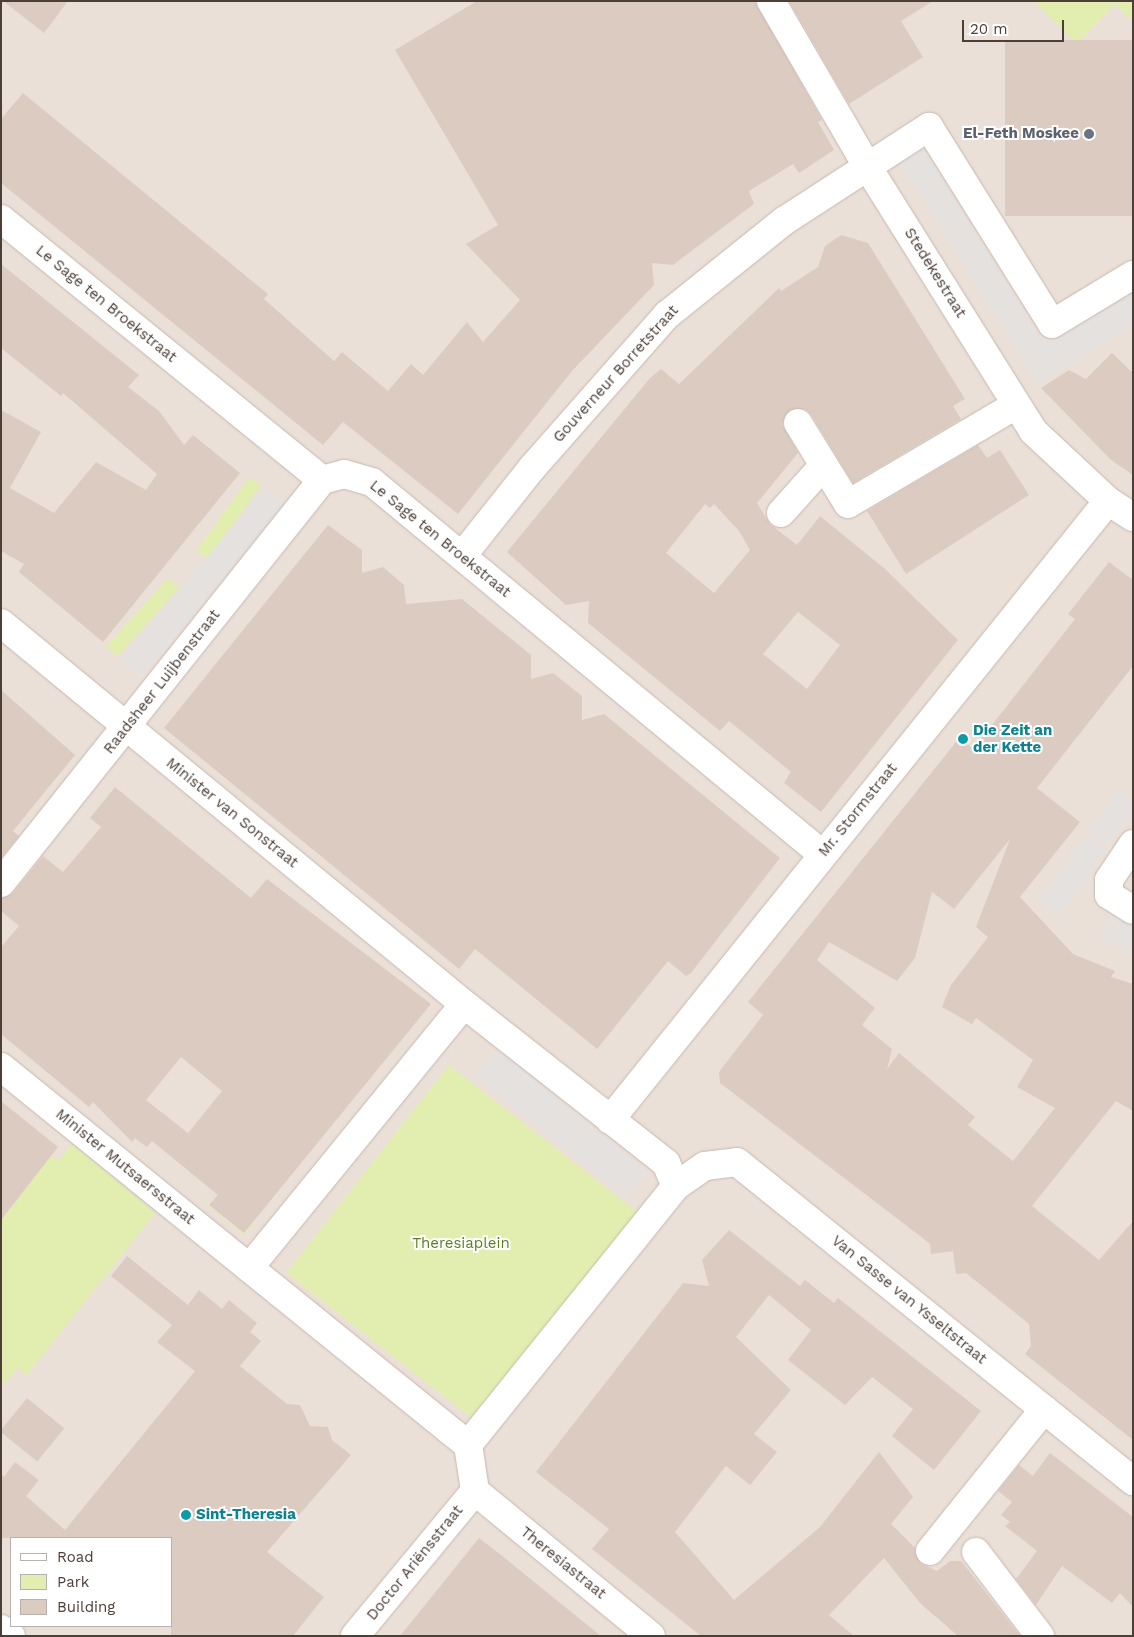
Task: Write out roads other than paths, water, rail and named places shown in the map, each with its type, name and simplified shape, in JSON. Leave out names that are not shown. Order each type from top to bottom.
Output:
[{"type":"street","name":"Stedekestraat","points":[[771,1],[867,166],[1033,431],[1108,501],[1133,517]]},
{"type":"street","name":"Gouverneur Borretstraat","points":[[462,556],[538,461],[667,315],[723,265],[867,166],[929,127],[1052,324],[1133,275]]},
{"type":"street","name":"Le Sage ten Broekstraat","points":[[1,219],[322,480],[344,474],[367,479],[822,854]]},
{"type":"street","points":[[798,423],[848,504],[1016,405]]},
{"type":"street","points":[[781,513],[824,465]]},
{"type":"street","name":"Raadsheer Luijbenstraat","points":[[1,882],[127,727],[322,480]]},
{"type":"street","name":"Mr. Stormstraat","points":[[610,1120],[822,854],[1108,501]]},
{"type":"street","name":"Minister van Sonstraat","points":[[1,622],[464,1004]]},
{"type":"street","points":[[1133,844],[1109,880],[1109,895],[1133,910]]},
{"type":"street","points":[[468,1445],[676,1186],[666,1163],[464,1004],[249,1268],[468,1445],[474,1491]]},
{"type":"street","name":"Minister Mutsaersstraat","points":[[1,1067],[249,1268]]},
{"type":"street","name":"Van Sasse van Ysseltstraat","points":[[676,1186],[705,1166],[737,1162],[1133,1482]]},
{"type":"street","points":[[930,1551],[1044,1409]]},
{"type":"street","name":"Doctor Ariënsstraat","points":[[355,1636],[474,1491]]},
{"type":"street","name":"Theresiastraat","points":[[474,1491],[651,1636]]},
{"type":"street","points":[[976,1552],[1040,1636]]},
{"type":"street","points":[[1,1629],[11,1636]]},
{"type":"place","name":"El-Feth Moskee","points":[[1089,134]]},
{"type":"place","name":"Die Zeit an der Kette","points":[[963,739]]},
{"type":"place","name":"Sint-Theresia","points":[[186,1515]]},
{"type":"park label","name":"Theresiaplein","points":[[461,1244]]}]
